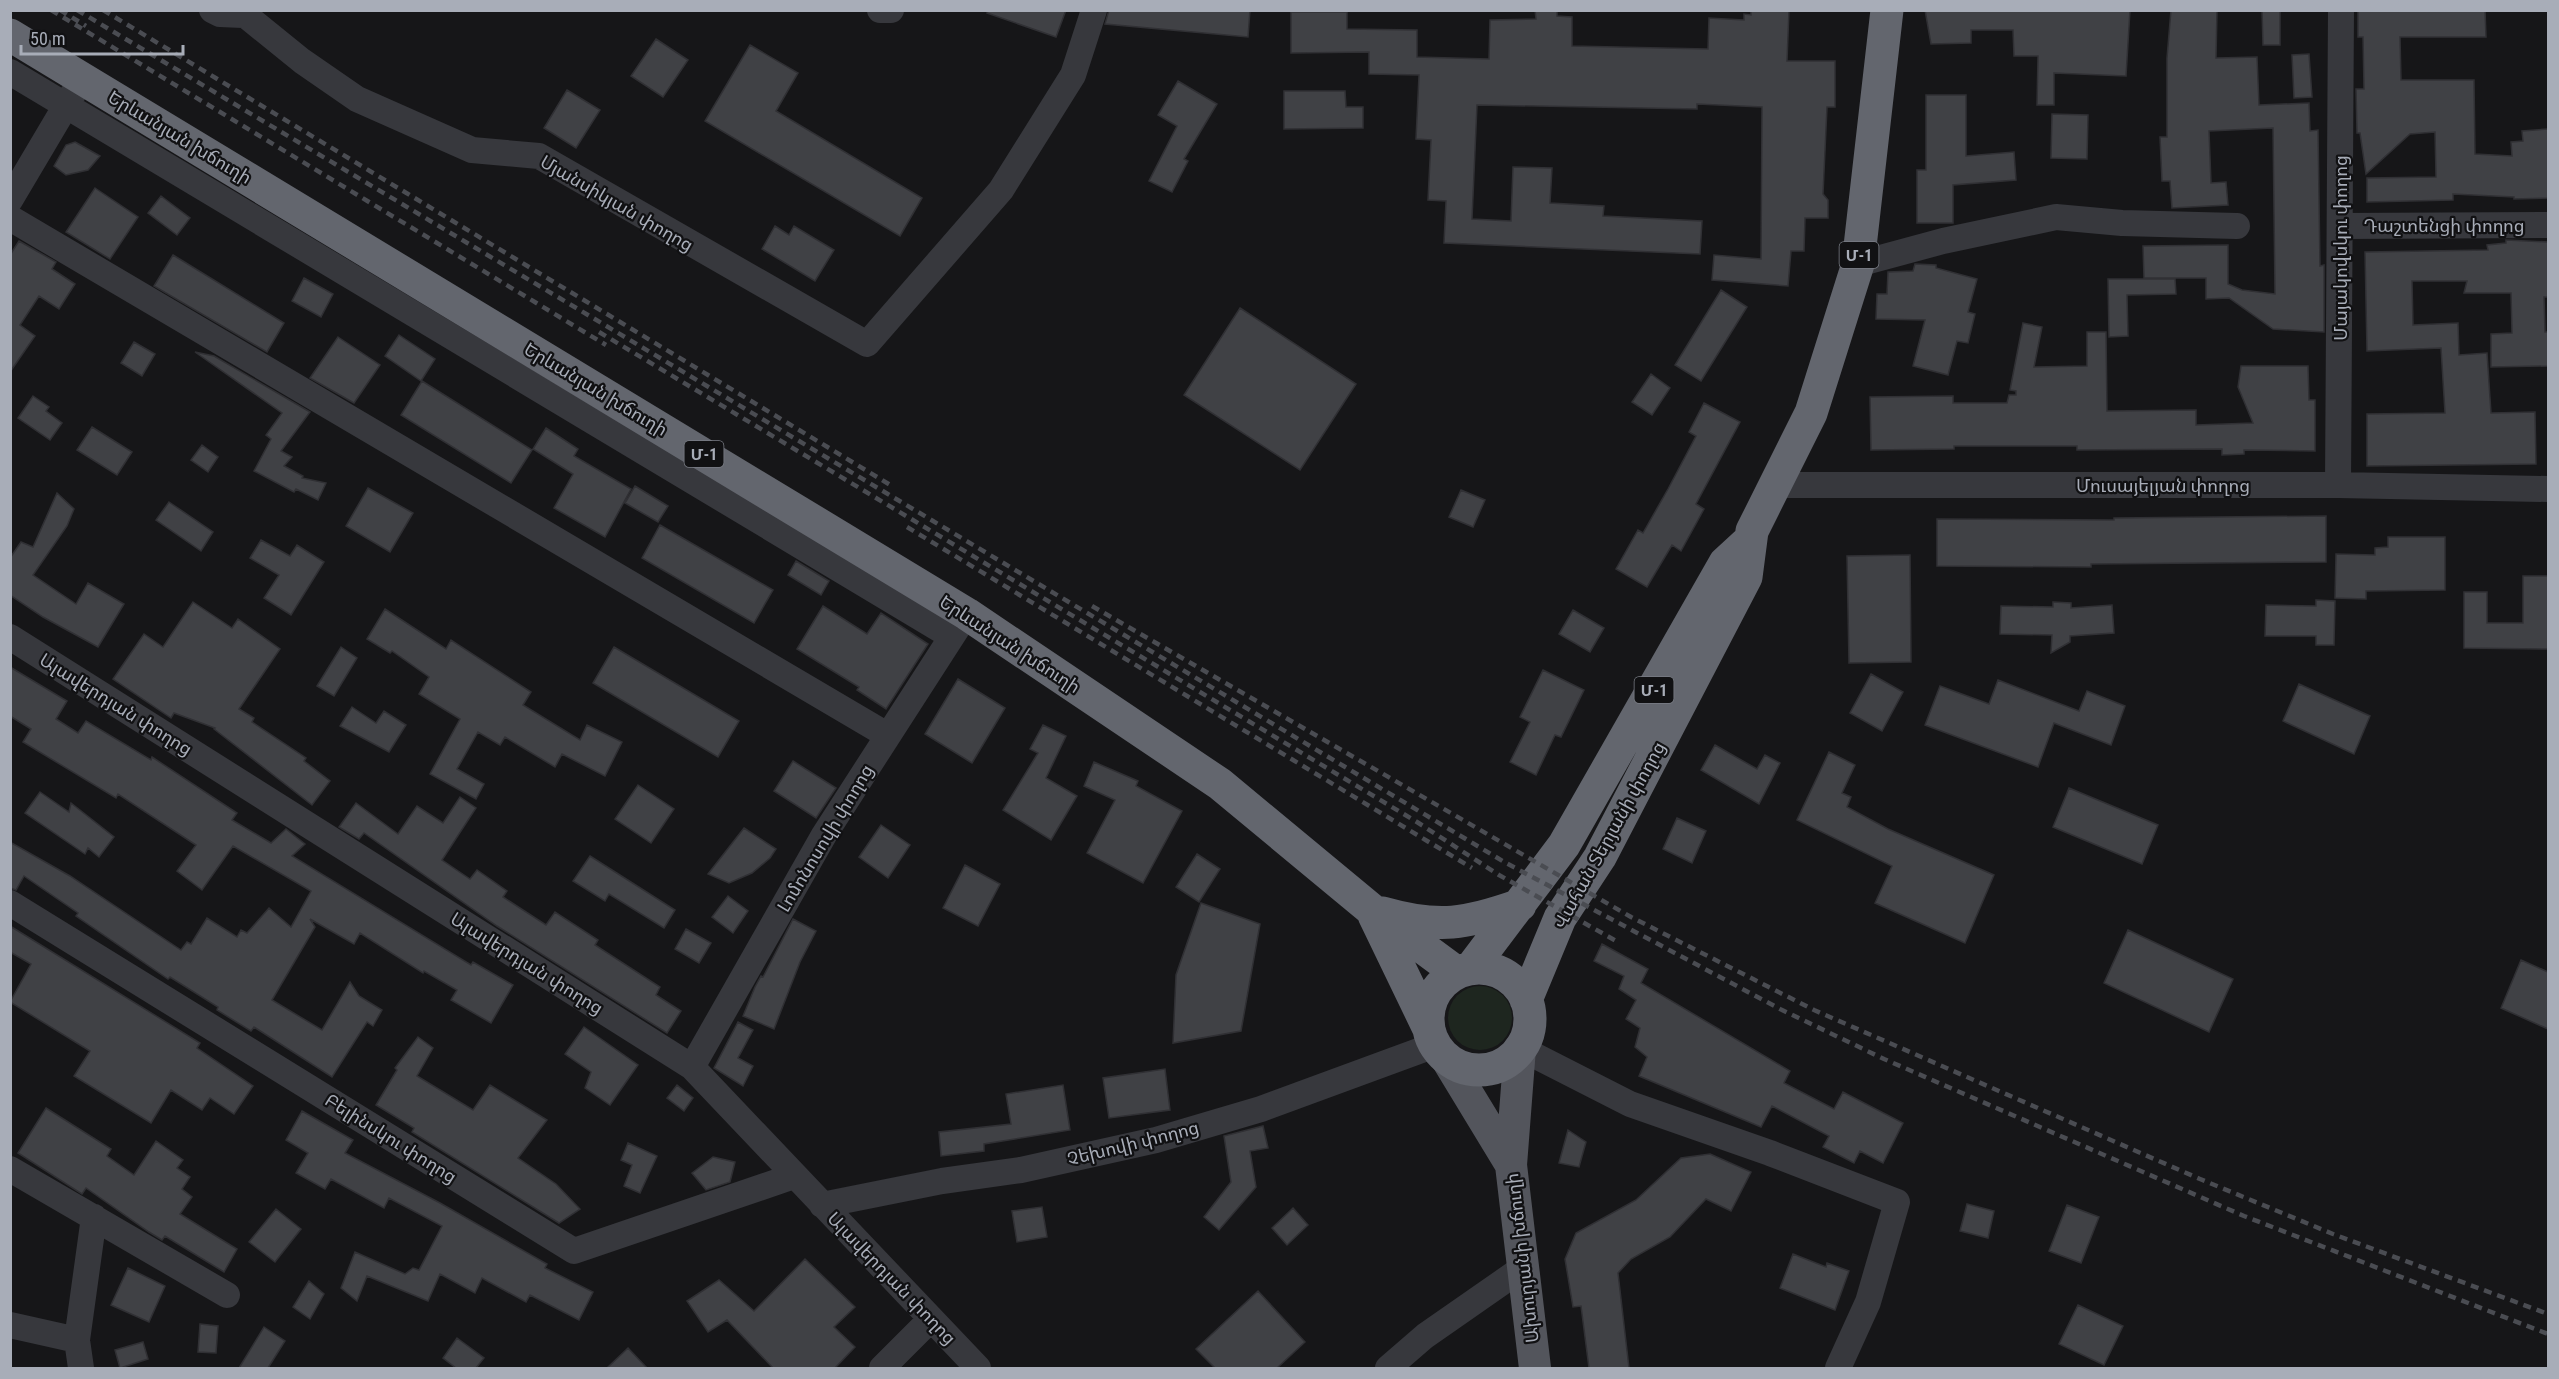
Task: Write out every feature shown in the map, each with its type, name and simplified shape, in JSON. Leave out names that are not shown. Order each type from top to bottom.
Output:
[{"type":"highway","name":"Վահան Տերյանի փողոց","points":[[1526,1000],[1560,918],[1600,857],[1746,577],[1750,540],[1811,412],[1858,264],[1887,10]]},
{"type":"highway","name":"Երևանյան խճուղի","points":[[10,35],[74,92],[1220,784],[1372,910],[1464,970]]},
{"type":"highway","name":"Վահան Տերյանի փողոց","points":[[1464,970],[1520,905],[1564,845],[1725,563],[1750,540]]},
{"type":"highway","points":[[1372,910],[1408,920],[1457,923],[1520,905]]},
{"type":"highway","name":"Երևանյան խճուղի","points":[[1372,910],[1436,1044]]},
{"type":"highway","points":[[1489,968],[1505,974],[1518,985],[1526,1000],[1530,1016],[1528,1033],[1521,1048],[1509,1060],[1485,1069],[1460,1066],[1436,1044],[1432,996],[1442,982],[1464,970],[1489,968]]},
{"type":"main road","name":"Ախուրյանի խճուղի","points":[[1436,1044],[1511,1165],[1535,1368]]},
{"type":"main road","points":[[1511,1165],[1521,1048]]},
{"type":"street","points":[[212,10],[220,14],[241,13]]},
{"type":"street","points":[[880,10],[891,10]]},
{"type":"street","name":"Մյանսիկյան փողոց","points":[[241,13],[302,61],[357,99],[472,150],[538,156],[867,344],[1001,190],[1073,75],[1094,10]]},
{"type":"street","name":"Մայակովսկու փողոց","points":[[2338,485],[2341,10]]},
{"type":"street","points":[[10,72],[74,92],[10,200]]},
{"type":"street","points":[[1858,264],[2056,217],[2122,223],[2237,226]]},
{"type":"street","points":[[10,218],[887,735]]},
{"type":"street","name":"Դաշտենցի փողոց","points":[[2340,226],[2548,225]]},
{"type":"street","name":"Մուսայելյան փողոց","points":[[1777,485],[2338,485],[2548,489]]},
{"type":"street","name":"Լոմոնոսովի փողոց","points":[[692,1067],[824,835],[959,625]]},
{"type":"street","name":"Ալավերդյան փողոց","points":[[10,637],[692,1067],[978,1368]]},
{"type":"street","name":"Բելինսկու փողոց","points":[[10,903],[574,1251],[794,1176]]},
{"type":"street","name":"Չեխովի փողոց","points":[[822,1205],[942,1181],[1021,1170],[1156,1140],[1261,1109],[1436,1044]]},
{"type":"street","points":[[1521,1048],[1630,1104],[1770,1153],[1897,1202],[1868,1302],[1838,1368]]},
{"type":"street","points":[[10,1169],[227,1295]]},
{"type":"street","points":[[81,1368],[77,1340],[94,1217]]},
{"type":"street","points":[[1388,1368],[1425,1336],[1524,1267]]},
{"type":"street","points":[[882,1368],[931,1319]]},
{"type":"street","points":[[10,1325],[77,1340]]},
{"type":"shaded area","points":[[1480,986],[1492,988],[1503,995],[1510,1006],[1512,1018],[1510,1030],[1503,1041],[1492,1048],[1480,1050],[1468,1048],[1457,1041],[1450,1030],[1448,1018],[1450,1006],[1457,995],[1468,988]]},
{"type":"building","points":[[988,10],[1066,10],[1056,37],[987,13]]},
{"type":"building","points":[[1109,10],[1250,10],[1248,37],[1105,24]]},
{"type":"building","points":[[1535,10],[1557,10],[1557,16],[1572,17],[1572,46],[1708,49],[1709,18],[1744,20],[1744,14],[1751,15],[1751,10],[1789,10],[1787,61],[1835,61],[1835,107],[1827,107],[1823,194],[1828,200],[1828,218],[1805,218],[1804,251],[1791,251],[1788,286],[1712,280],[1714,255],[1761,259],[1762,107],[1697,104],[1697,109],[1477,105],[1472,219],[1511,221],[1513,167],[1552,168],[1550,203],[1604,206],[1603,216],[1702,221],[1700,254],[1444,243],[1446,201],[1428,200],[1431,140],[1416,139],[1419,75],[1369,74],[1369,52],[1291,53],[1291,12],[1347,12],[1347,29],[1417,30],[1417,57],[1489,59],[1490,20],[1536,19]]},
{"type":"building","points":[[1925,10],[2130,10],[2126,76],[2054,73],[2054,105],[2037,105],[2038,56],[2014,56],[2013,30],[1971,30],[1971,43],[1931,44]]},
{"type":"building","points":[[2171,10],[2217,10],[2216,58],[2257,57],[2259,105],[2309,103],[2310,131],[2318,130],[2320,266],[2324,265],[2324,332],[2273,329],[2229,298],[2206,299],[2206,278],[2144,278],[2143,246],[2228,245],[2228,284],[2242,290],[2275,294],[2273,128],[2209,131],[2211,183],[2226,182],[2228,205],[2172,208],[2170,181],[2162,181],[2160,137],[2167,137],[2167,58]]},
{"type":"building","points":[[2262,10],[2280,10],[2280,45],[2263,45]]},
{"type":"building","points":[[2358,10],[2485,10],[2486,37],[2400,37],[2401,80],[2474,80],[2475,154],[2512,156],[2511,142],[2523,141],[2522,131],[2548,129],[2548,198],[2514,199],[2514,197],[2453,194],[2453,200],[2367,202],[2367,178],[2436,177],[2435,132],[2410,134],[2366,174],[2360,133],[2357,133],[2356,89],[2364,89],[2363,37],[2358,37]]},
{"type":"building","points":[[656,39],[688,60],[663,97],[631,76]]},
{"type":"building","points":[[750,45],[798,73],[776,111],[922,198],[900,236],[705,121]]},
{"type":"building","points":[[2309,54],[2312,97],[2294,98],[2292,55]]},
{"type":"building","points":[[1178,81],[1217,104],[1184,159],[1188,161],[1172,192],[1149,181],[1177,126],[1158,115]]},
{"type":"building","points":[[567,90],[600,110],[576,148],[544,128]]},
{"type":"building","points":[[1284,91],[1345,91],[1346,107],[1363,107],[1363,128],[1284,129]]},
{"type":"building","points":[[1926,95],[1966,95],[1966,156],[2014,152],[2016,180],[1953,185],[1953,223],[1917,223],[1917,170],[1926,170]]},
{"type":"building","points":[[2052,114],[2088,115],[2087,159],[2051,158]]},
{"type":"building","points":[[75,142],[100,156],[88,170],[66,175],[54,166],[66,145]]},
{"type":"building","points":[[95,188],[138,217],[110,259],[66,232]]},
{"type":"building","points":[[161,196],[190,218],[177,235],[148,213]]},
{"type":"building","points":[[775,226],[789,235],[794,226],[834,250],[815,281],[762,249]]},
{"type":"building","points":[[2506,240],[2548,242],[2548,297],[2544,297],[2545,332],[2548,332],[2548,366],[2491,367],[2491,334],[2512,333],[2511,293],[2464,293],[2467,281],[2412,281],[2413,325],[2458,323],[2459,355],[2487,353],[2491,413],[2535,412],[2536,464],[2367,466],[2367,414],[2445,413],[2441,348],[2367,351],[2365,252],[2488,250],[2487,245],[2506,243]]},
{"type":"building","points":[[19,241],[56,262],[52,269],[75,284],[59,309],[39,296],[20,325],[35,336],[10,372],[10,255]]},
{"type":"building","points":[[173,255],[284,323],[267,352],[154,286]]},
{"type":"building","points":[[1915,264],[1936,265],[1936,268],[1977,279],[1968,312],[1975,314],[1968,343],[1957,341],[1948,375],[1913,366],[1925,320],[1876,319],[1877,294],[1887,294],[1888,272],[1913,271]]},
{"type":"building","points":[[304,278],[333,294],[321,317],[292,301]]},
{"type":"building","points":[[2108,279],[2175,279],[2176,294],[2127,295],[2128,336],[2109,337]]},
{"type":"building","points":[[1721,290],[1747,307],[1701,381],[1675,365]]},
{"type":"building","points":[[1240,308],[1356,384],[1300,470],[1184,395]]},
{"type":"building","points":[[2023,323],[2042,327],[2034,367],[2087,366],[2087,332],[2106,332],[2107,411],[2196,410],[2196,425],[2253,423],[2238,387],[2241,366],[2308,366],[2309,400],[2315,400],[2315,451],[2244,450],[2244,454],[2222,455],[2222,449],[2077,450],[2077,446],[1954,446],[1954,449],[1871,450],[1870,397],[1953,396],[1953,403],[2007,403],[2009,395],[2016,395],[2016,391],[2010,390]]},
{"type":"building","points":[[399,335],[435,359],[421,381],[385,356]]},
{"type":"building","points":[[338,337],[380,365],[354,403],[310,378]]},
{"type":"building","points":[[134,342],[155,354],[142,376],[121,363]]},
{"type":"building","points":[[195,352],[214,356],[310,412],[281,451],[292,457],[284,466],[303,476],[302,478],[326,483],[318,500],[296,489],[294,492],[254,471],[271,439],[266,435],[282,413]]},
{"type":"building","points":[[1651,374],[1670,388],[1652,415],[1632,402]]},
{"type":"building","points":[[422,381],[532,450],[511,483],[401,415]]},
{"type":"building","points":[[33,396],[49,407],[46,411],[62,423],[50,440],[18,418]]},
{"type":"building","points":[[1704,403],[1740,422],[1696,504],[1704,509],[1681,551],[1672,545],[1647,587],[1616,569],[1638,530],[1643,533],[1668,489],[1696,436],[1689,432]]},
{"type":"building","points":[[92,427],[132,452],[117,475],[77,450]]},
{"type":"building","points":[[546,428],[578,449],[574,456],[631,489],[605,537],[554,508],[573,474],[533,449]]},
{"type":"building","points":[[202,445],[218,457],[208,472],[191,460]]},
{"type":"building","points":[[635,486],[668,506],[658,522],[625,503]]},
{"type":"building","points":[[368,488],[413,513],[390,552],[346,526]]},
{"type":"building","points":[[1461,490],[1485,500],[1473,527],[1449,517]]},
{"type":"building","points":[[57,493],[74,509],[67,526],[33,575],[76,604],[88,583],[124,604],[98,647],[43,617],[10,595],[10,558],[21,542],[33,547]]},
{"type":"building","points":[[169,502],[213,532],[201,551],[156,520]]},
{"type":"building","points":[[2326,516],[2326,562],[2091,564],[2091,567],[1937,566],[1937,519],[2114,520],[2114,518]]},
{"type":"building","points":[[660,525],[773,590],[754,623],[642,558]]},
{"type":"building","points":[[2388,537],[2445,537],[2445,590],[2366,591],[2366,599],[2335,598],[2336,554],[2375,555],[2375,548],[2388,547]]},
{"type":"building","points":[[261,540],[290,556],[297,545],[324,562],[291,615],[264,598],[279,575],[250,558]]},
{"type":"building","points":[[1910,555],[1911,662],[1849,663],[1847,556]]},
{"type":"building","points":[[796,561],[829,581],[821,595],[788,575]]},
{"type":"building","points":[[2523,576],[2548,576],[2548,649],[2464,648],[2464,592],[2487,592],[2487,623],[2523,623]]},
{"type":"building","points":[[2316,600],[2335,601],[2334,645],[2316,645],[2316,636],[2265,636],[2266,605],[2316,606]]},
{"type":"building","points":[[193,602],[232,628],[238,619],[280,649],[239,709],[254,718],[252,722],[306,758],[304,761],[330,781],[312,805],[215,728],[174,713],[171,718],[113,679],[144,634],[163,647]]},
{"type":"building","points":[[2053,602],[2071,603],[2071,608],[2112,605],[2114,633],[2070,636],[2070,642],[2051,653],[2052,635],[2000,634],[2001,606],[2053,607]]},
{"type":"building","points":[[823,606],[867,634],[881,613],[928,644],[886,709],[857,690],[859,687],[797,649]]},
{"type":"building","points":[[385,609],[446,649],[451,640],[531,692],[523,705],[580,740],[587,725],[622,742],[605,776],[562,754],[555,767],[505,737],[500,745],[478,732],[457,769],[484,784],[476,799],[430,774],[460,719],[419,694],[429,677],[392,651],[390,653],[367,639]]},
{"type":"building","points":[[1573,610],[1604,628],[1590,652],[1559,634]]},
{"type":"building","points":[[341,647],[357,658],[334,696],[317,686]]},
{"type":"building","points":[[614,647],[739,721],[718,757],[593,683]]},
{"type":"building","points":[[10,667],[67,701],[56,719],[78,733],[86,721],[151,760],[152,757],[237,813],[232,820],[271,843],[286,829],[305,844],[292,856],[471,965],[473,962],[513,985],[491,1023],[451,1000],[457,990],[424,971],[423,973],[360,933],[354,944],[310,919],[315,927],[272,1000],[322,1030],[350,982],[359,996],[382,1010],[373,1026],[367,1022],[332,1077],[254,1027],[251,1031],[217,1010],[218,1007],[170,977],[168,979],[76,916],[78,913],[24,876],[16,890],[10,888],[10,842],[70,876],[181,950],[187,942],[191,944],[207,918],[237,937],[241,930],[247,933],[269,908],[291,927],[311,891],[233,846],[202,890],[177,871],[196,845],[118,794],[116,798],[23,742],[31,729],[10,716]]},
{"type":"building","points":[[1543,670],[1584,690],[1561,737],[1555,735],[1536,775],[1510,762],[1530,722],[1520,717]]},
{"type":"building","points":[[1871,674],[1903,692],[1882,731],[1850,713]]},
{"type":"building","points":[[958,679],[1005,708],[972,763],[925,734]]},
{"type":"building","points":[[1998,680],[2079,711],[2087,691],[2125,706],[2111,745],[2054,723],[2038,767],[1925,725],[1940,686],[1989,704]]},
{"type":"building","points":[[2299,684],[2370,716],[2354,754],[2283,721]]},
{"type":"building","points":[[352,707],[376,723],[384,711],[406,725],[389,752],[340,726]]},
{"type":"building","points":[[1043,725],[1066,736],[1046,778],[1077,796],[1051,840],[1003,810],[1038,753],[1030,749]]},
{"type":"building","points":[[1715,745],[1757,769],[1765,755],[1780,763],[1759,804],[1701,770]]},
{"type":"building","points":[[1829,752],[1855,765],[1842,793],[1851,797],[1847,807],[1888,829],[1994,875],[1965,943],[1875,903],[1892,866],[1797,820]]},
{"type":"building","points":[[793,761],[836,788],[816,818],[774,791]]},
{"type":"building","points":[[1094,762],[1138,781],[1136,786],[1182,811],[1143,883],[1087,853],[1115,800],[1084,786]]},
{"type":"building","points":[[638,785],[674,809],[651,843],[615,819]]},
{"type":"building","points":[[2069,788],[2158,825],[2142,864],[2053,827]]},
{"type":"building","points":[[40,792],[69,812],[71,803],[114,837],[99,857],[88,848],[85,854],[25,813]]},
{"type":"building","points":[[460,797],[476,808],[442,860],[470,879],[477,870],[507,891],[503,897],[546,925],[555,912],[598,940],[595,945],[660,987],[656,995],[681,1011],[667,1033],[497,926],[364,833],[359,839],[339,827],[356,803],[398,834],[417,806],[443,823]]},
{"type":"building","points":[[1677,818],[1706,831],[1692,863],[1663,849]]},
{"type":"building","points":[[881,825],[910,845],[888,878],[859,857]]},
{"type":"building","points":[[744,828],[776,849],[770,858],[752,873],[729,883],[708,874]]},
{"type":"building","points":[[1197,854],[1220,869],[1199,902],[1176,887]]},
{"type":"building","points":[[590,856],[675,910],[664,928],[609,894],[605,901],[573,881]]},
{"type":"building","points":[[965,865],[1000,884],[978,926],[943,908]]},
{"type":"building","points":[[728,896],[748,911],[733,933],[712,917]]},
{"type":"building","points":[[1201,903],[1260,924],[1241,1031],[1173,1043],[1176,975]]},
{"type":"building","points":[[793,919],[816,931],[800,962],[774,1029],[743,1016],[755,987],[761,976],[763,977]]},
{"type":"building","points":[[10,926],[200,1043],[197,1048],[253,1086],[234,1114],[210,1098],[202,1110],[171,1090],[151,1123],[74,1076],[90,1051],[10,1002],[31,964],[10,952]]},
{"type":"building","points":[[686,929],[711,943],[699,963],[675,949]]},
{"type":"building","points":[[2128,930],[2233,979],[2209,1032],[2104,983]]},
{"type":"building","points":[[1602,944],[1648,969],[1641,983],[1790,1071],[1784,1083],[1834,1109],[1843,1092],[1903,1123],[1883,1163],[1860,1151],[1854,1163],[1823,1147],[1829,1136],[1772,1106],[1761,1127],[1639,1076],[1647,1057],[1635,1047],[1640,1028],[1626,1019],[1636,1000],[1619,989],[1624,976],[1594,961]]},
{"type":"building","points":[[2521,960],[2548,972],[2548,1029],[2501,1008]]},
{"type":"building","points":[[738,1022],[753,1030],[738,1058],[753,1066],[743,1086],[714,1068]]},
{"type":"building","points":[[584,1027],[638,1065],[610,1105],[585,1088],[591,1072],[565,1054]]},
{"type":"building","points":[[418,1037],[433,1048],[417,1076],[473,1110],[490,1085],[547,1120],[518,1158],[556,1184],[580,1209],[559,1223],[412,1132],[414,1128],[376,1105],[397,1070],[395,1068]]},
{"type":"building","points":[[1165,1069],[1170,1110],[1109,1118],[1103,1078]]},
{"type":"building","points":[[677,1085],[693,1098],[684,1111],[667,1098]]},
{"type":"building","points":[[1063,1085],[1070,1130],[984,1144],[984,1151],[941,1156],[939,1132],[1011,1124],[1006,1094]]},
{"type":"building","points":[[46,1108],[111,1149],[107,1156],[134,1175],[156,1141],[183,1160],[177,1168],[190,1177],[182,1189],[192,1197],[180,1214],[237,1249],[224,1272],[165,1236],[162,1240],[86,1188],[82,1194],[18,1153]]},
{"type":"building","points":[[302,1111],[353,1140],[345,1153],[440,1203],[547,1264],[545,1268],[593,1292],[579,1320],[530,1295],[526,1302],[482,1278],[475,1293],[440,1274],[428,1301],[367,1276],[357,1301],[341,1288],[355,1252],[405,1274],[413,1268],[419,1270],[442,1226],[389,1198],[384,1208],[331,1179],[325,1189],[296,1173],[308,1153],[286,1140]]},
{"type":"building","points":[[1263,1126],[1268,1148],[1250,1151],[1256,1187],[1219,1230],[1204,1217],[1231,1182],[1224,1136]]},
{"type":"building","points":[[1568,1130],[1586,1142],[1579,1167],[1559,1163]]},
{"type":"building","points":[[628,1143],[657,1156],[640,1193],[624,1186],[632,1165],[621,1160]]},
{"type":"building","points":[[1710,1154],[1751,1172],[1731,1211],[1706,1199],[1670,1237],[1631,1259],[1618,1273],[1629,1368],[1589,1368],[1581,1306],[1573,1307],[1565,1259],[1576,1233],[1636,1200],[1681,1158]]},
{"type":"building","points":[[713,1157],[735,1162],[730,1182],[706,1190],[692,1173]]},
{"type":"building","points":[[1967,1204],[1994,1211],[1988,1238],[1960,1231]]},
{"type":"building","points":[[2067,1205],[2099,1217],[2081,1263],[2049,1251]]},
{"type":"building","points":[[1042,1207],[1047,1237],[1017,1242],[1012,1211]]},
{"type":"building","points":[[1293,1208],[1308,1225],[1287,1245],[1272,1228]]},
{"type":"building","points":[[276,1209],[301,1229],[275,1262],[249,1242]]},
{"type":"building","points":[[1793,1254],[1826,1267],[1827,1263],[1849,1271],[1835,1310],[1780,1288]]},
{"type":"building","points":[[805,1259],[855,1307],[834,1327],[855,1347],[835,1368],[773,1368],[727,1320],[708,1332],[687,1301],[719,1280],[754,1311]]},
{"type":"building","points":[[128,1268],[165,1286],[149,1322],[111,1305]]},
{"type":"building","points":[[309,1281],[324,1294],[310,1319],[293,1307]]},
{"type":"building","points":[[1258,1291],[1305,1342],[1277,1368],[1215,1368],[1196,1349]]},
{"type":"building","points":[[2078,1305],[2123,1326],[2104,1365],[2059,1344]]},
{"type":"building","points":[[200,1324],[218,1326],[216,1353],[198,1352]]},
{"type":"building","points":[[264,1327],[285,1341],[268,1368],[239,1368]]},
{"type":"building","points":[[457,1338],[484,1358],[476,1368],[456,1368],[443,1358]]},
{"type":"building","points":[[143,1342],[148,1359],[120,1368],[115,1350]]},
{"type":"building","points":[[628,1348],[647,1368],[607,1368]]},
{"type":"railway","points":[[51,10],[606,345]]},
{"type":"railway","points":[[60,10],[86,26]]},
{"type":"railway","points":[[77,10],[1506,863],[1780,1009],[1884,1059],[2244,1216],[2548,1334]]},
{"type":"railway","points":[[103,10],[892,486]]},
{"type":"railway","points":[[599,332],[1417,822],[1499,875],[1618,942]]},
{"type":"railway","points":[[907,527],[1472,868]]},
{"type":"railway","points":[[1092,606],[1631,917],[1814,1010],[2200,1179],[2333,1234],[2548,1314]]}]
